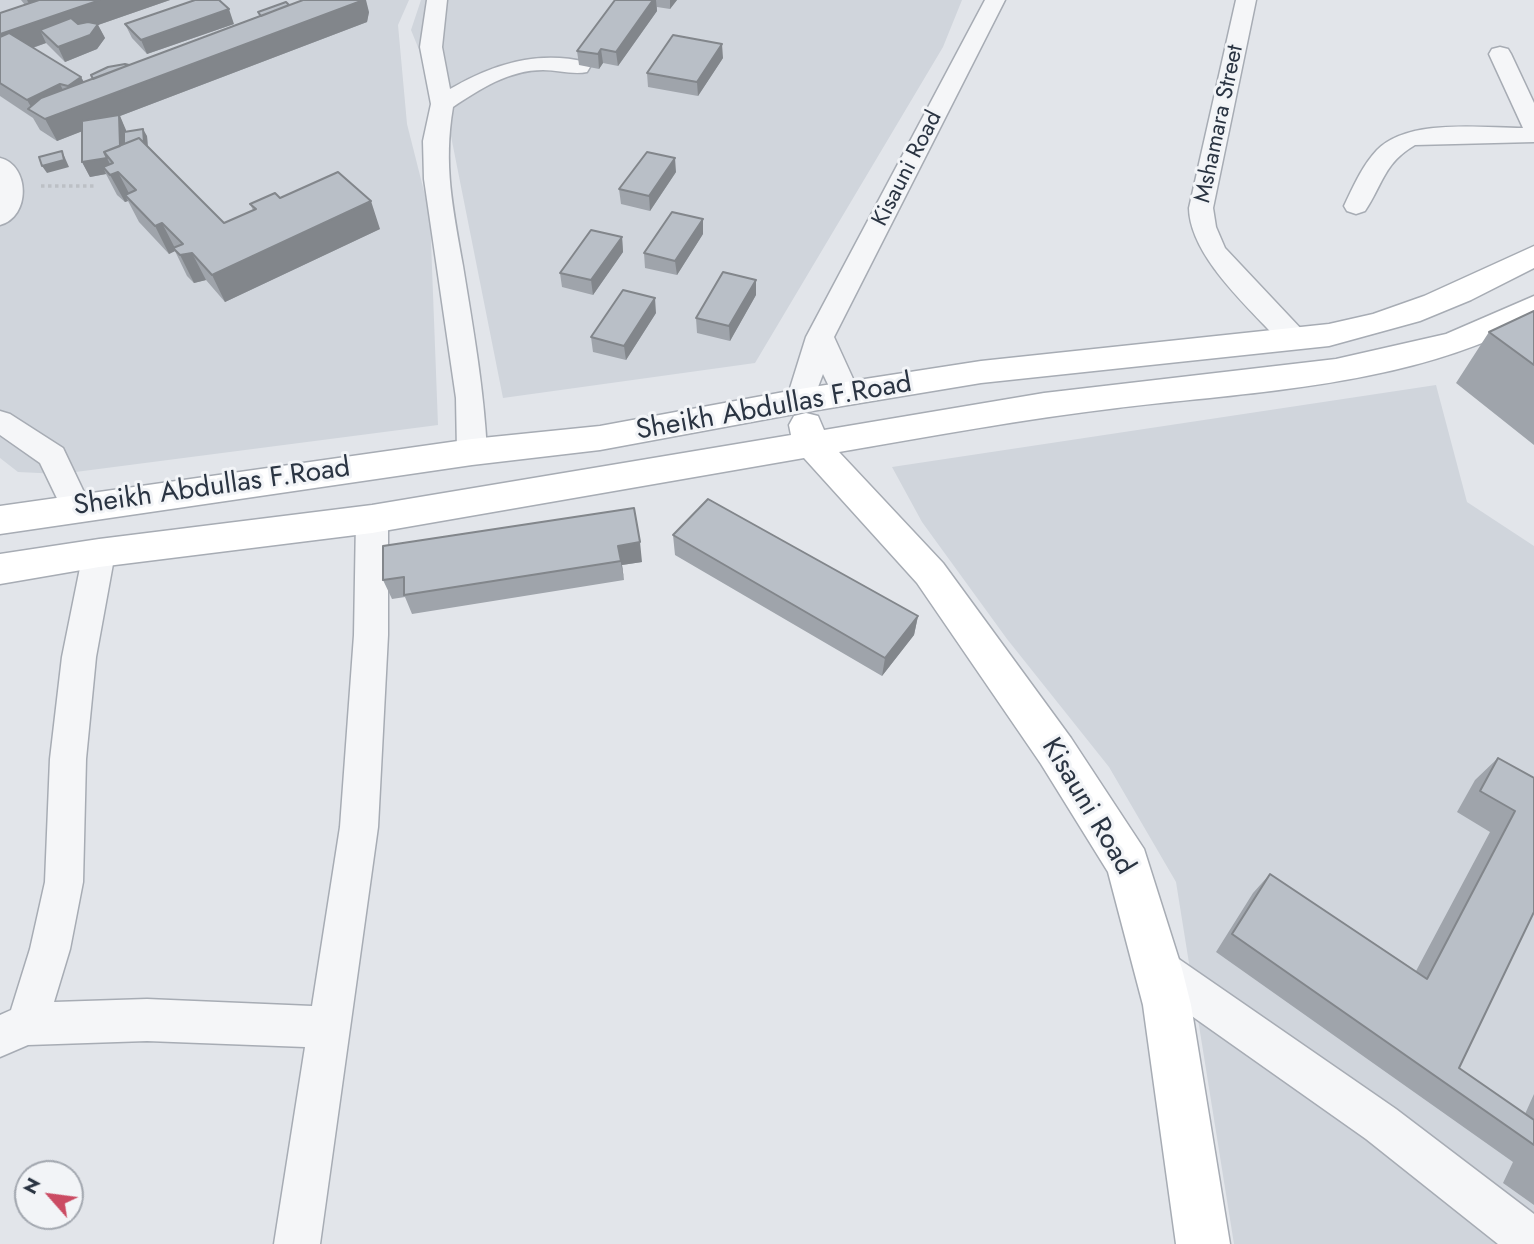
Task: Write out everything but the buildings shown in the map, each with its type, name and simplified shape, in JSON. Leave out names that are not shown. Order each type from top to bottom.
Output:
[{"type":"main road","name":"Sheikh Abdullas F.Road","points":[[0,520],[472,452],[600,438],[800,401],[981,372],[1295,341],[1366,328],[1425,309],[1534,255]]},
{"type":"main road","name":"Sheikh Abdullas F.Road","points":[[0,569],[99,553],[372,519],[1044,405],[1336,370],[1457,342],[1534,306]]},
{"type":"main road","points":[[846,394],[863,434],[867,506]]},
{"type":"main road","name":"Kisauni Road","points":[[800,401],[810,443],[930,573],[1056,751],[1128,864],[1159,969],[1183,1103],[1203,1244]]},
{"type":"street","points":[[437,0],[431,47],[442,104],[435,141],[436,179],[470,397],[472,452]]},
{"type":"street","name":"Kisauni Road","points":[[800,401],[820,337],[995,0]]},
{"type":"street","name":"Mshamara Street","points":[[1246,0],[1201,208],[1201,223],[1216,254],[1295,341]]},
{"type":"street","points":[[1500,54],[1534,127]]},
{"type":"street","points":[[442,104],[483,77],[516,66],[552,63],[579,67]]},
{"type":"street","points":[[1356,206],[1379,161],[1398,143],[1420,136],[1534,135]]},
{"type":"street","points":[[0,165],[9,175],[12,192],[9,209],[0,217]]},
{"type":"street","points":[[820,337],[846,394]]},
{"type":"street","points":[[0,421],[52,456],[76,507]]},
{"type":"street","points":[[297,1244],[359,827],[371,635],[372,519]]},
{"type":"street","points":[[99,553],[76,682],[68,759],[64,882],[50,949],[14,1030],[147,1020],[328,1027]]},
{"type":"street","points":[[1159,969],[1381,1124],[1534,1243]]},
{"type":"path","points":[[12,192],[46,185],[96,186]]},
{"type":"shaded area","points":[[0,0],[409,0],[398,25],[407,124],[430,215],[438,425],[60,474],[18,472],[0,458]]},
{"type":"shaded area","points":[[421,0],[962,0],[943,47],[755,363],[503,398],[448,121],[411,30]]},
{"type":"shaded area","points":[[1436,385],[1467,502],[1534,546],[1534,1244],[1234,1244],[1176,882],[1109,767],[1007,639],[922,522],[892,467]]}]
